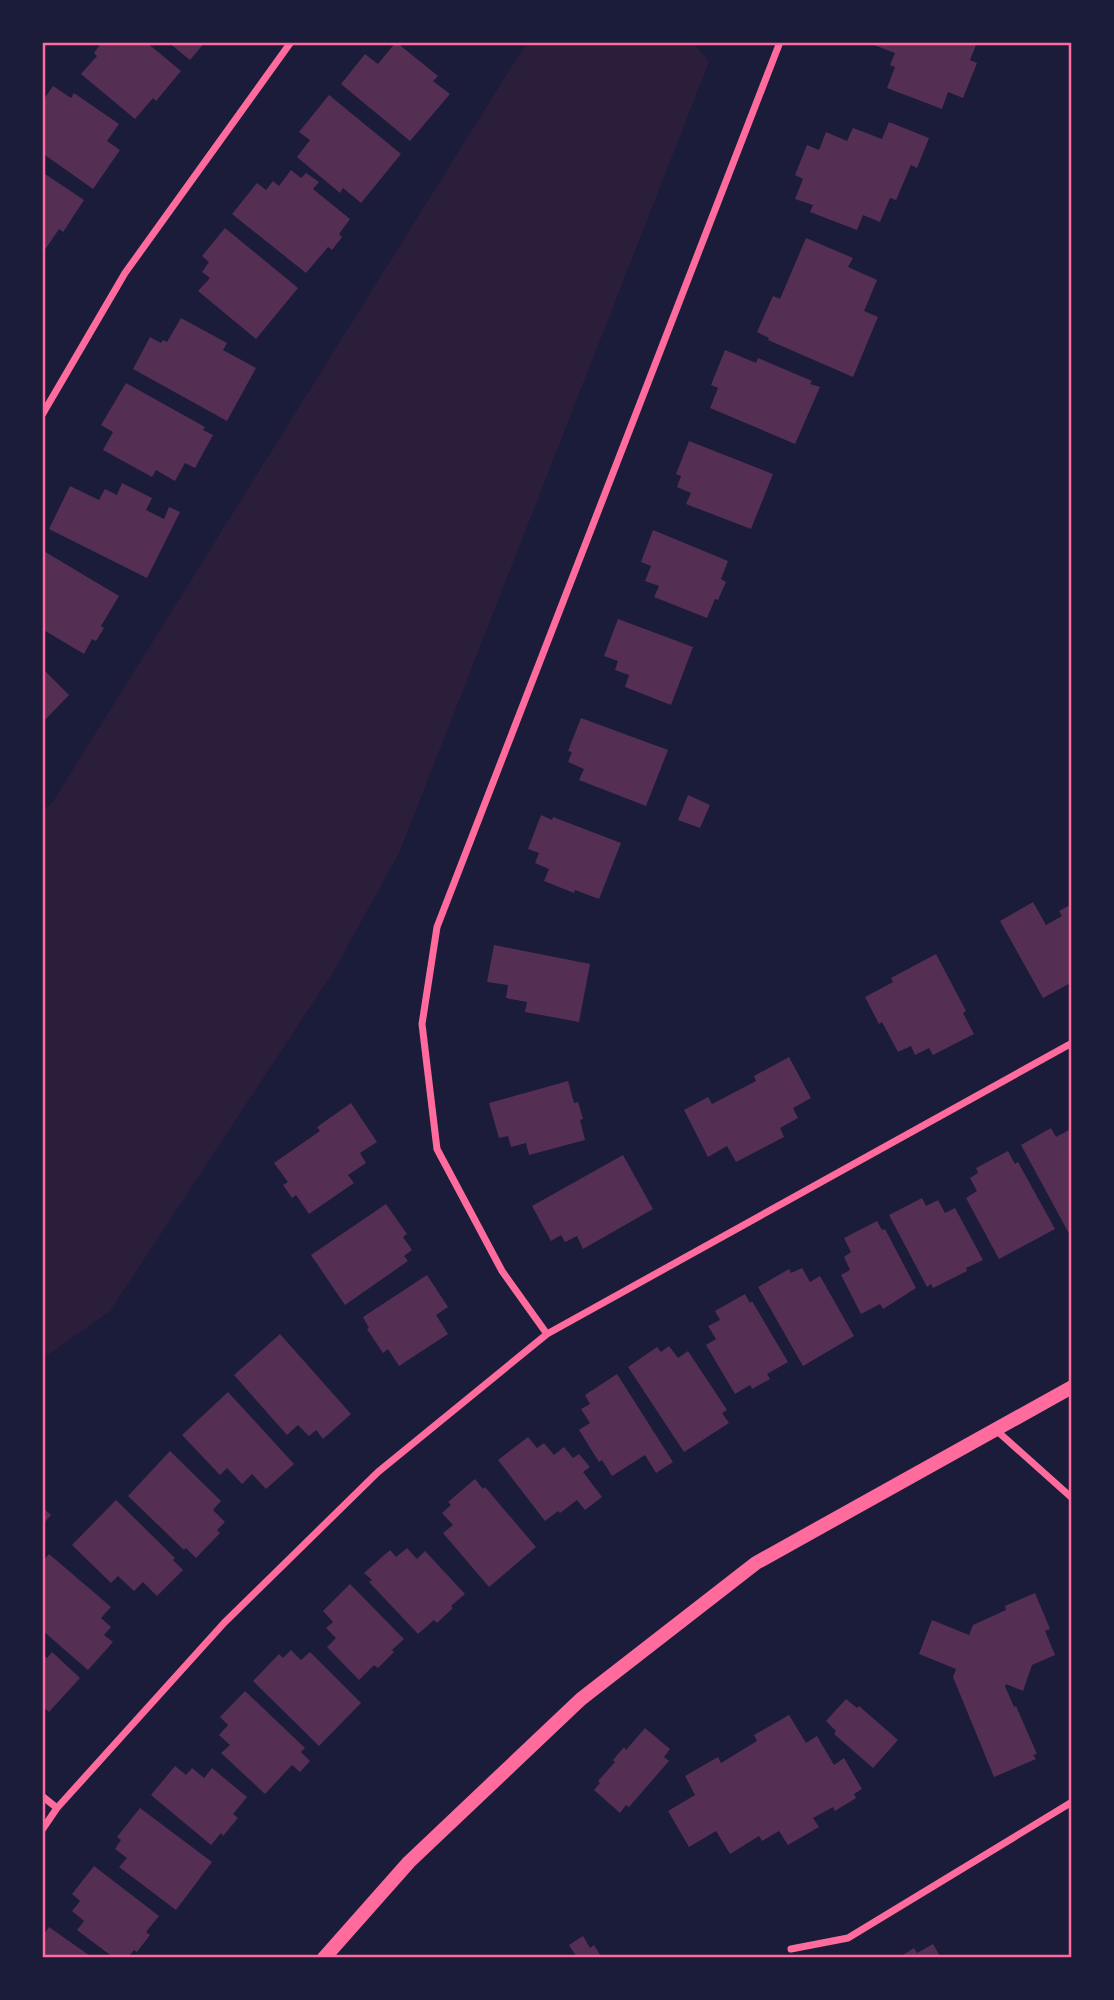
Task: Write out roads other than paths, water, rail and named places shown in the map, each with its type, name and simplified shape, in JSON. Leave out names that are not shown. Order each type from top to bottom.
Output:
[{"type":"main road","points":[[324,1958],[409,1862],[592,1690],[756,1563],[1072,1387]]},
{"type":"street","points":[[42,415],[125,273],[291,42]]},
{"type":"street","points":[[547,1334],[502,1271],[437,1149],[422,1024],[436,927],[780,42]]},
{"type":"street","points":[[42,1830],[57,1808],[223,1623],[378,1472],[547,1334],[1072,1042]]},
{"type":"street","points":[[996,1430],[1072,1498]]},
{"type":"street","points":[[42,1796],[57,1808]]},
{"type":"street","points":[[791,1949],[848,1938],[1072,1802]]}]
